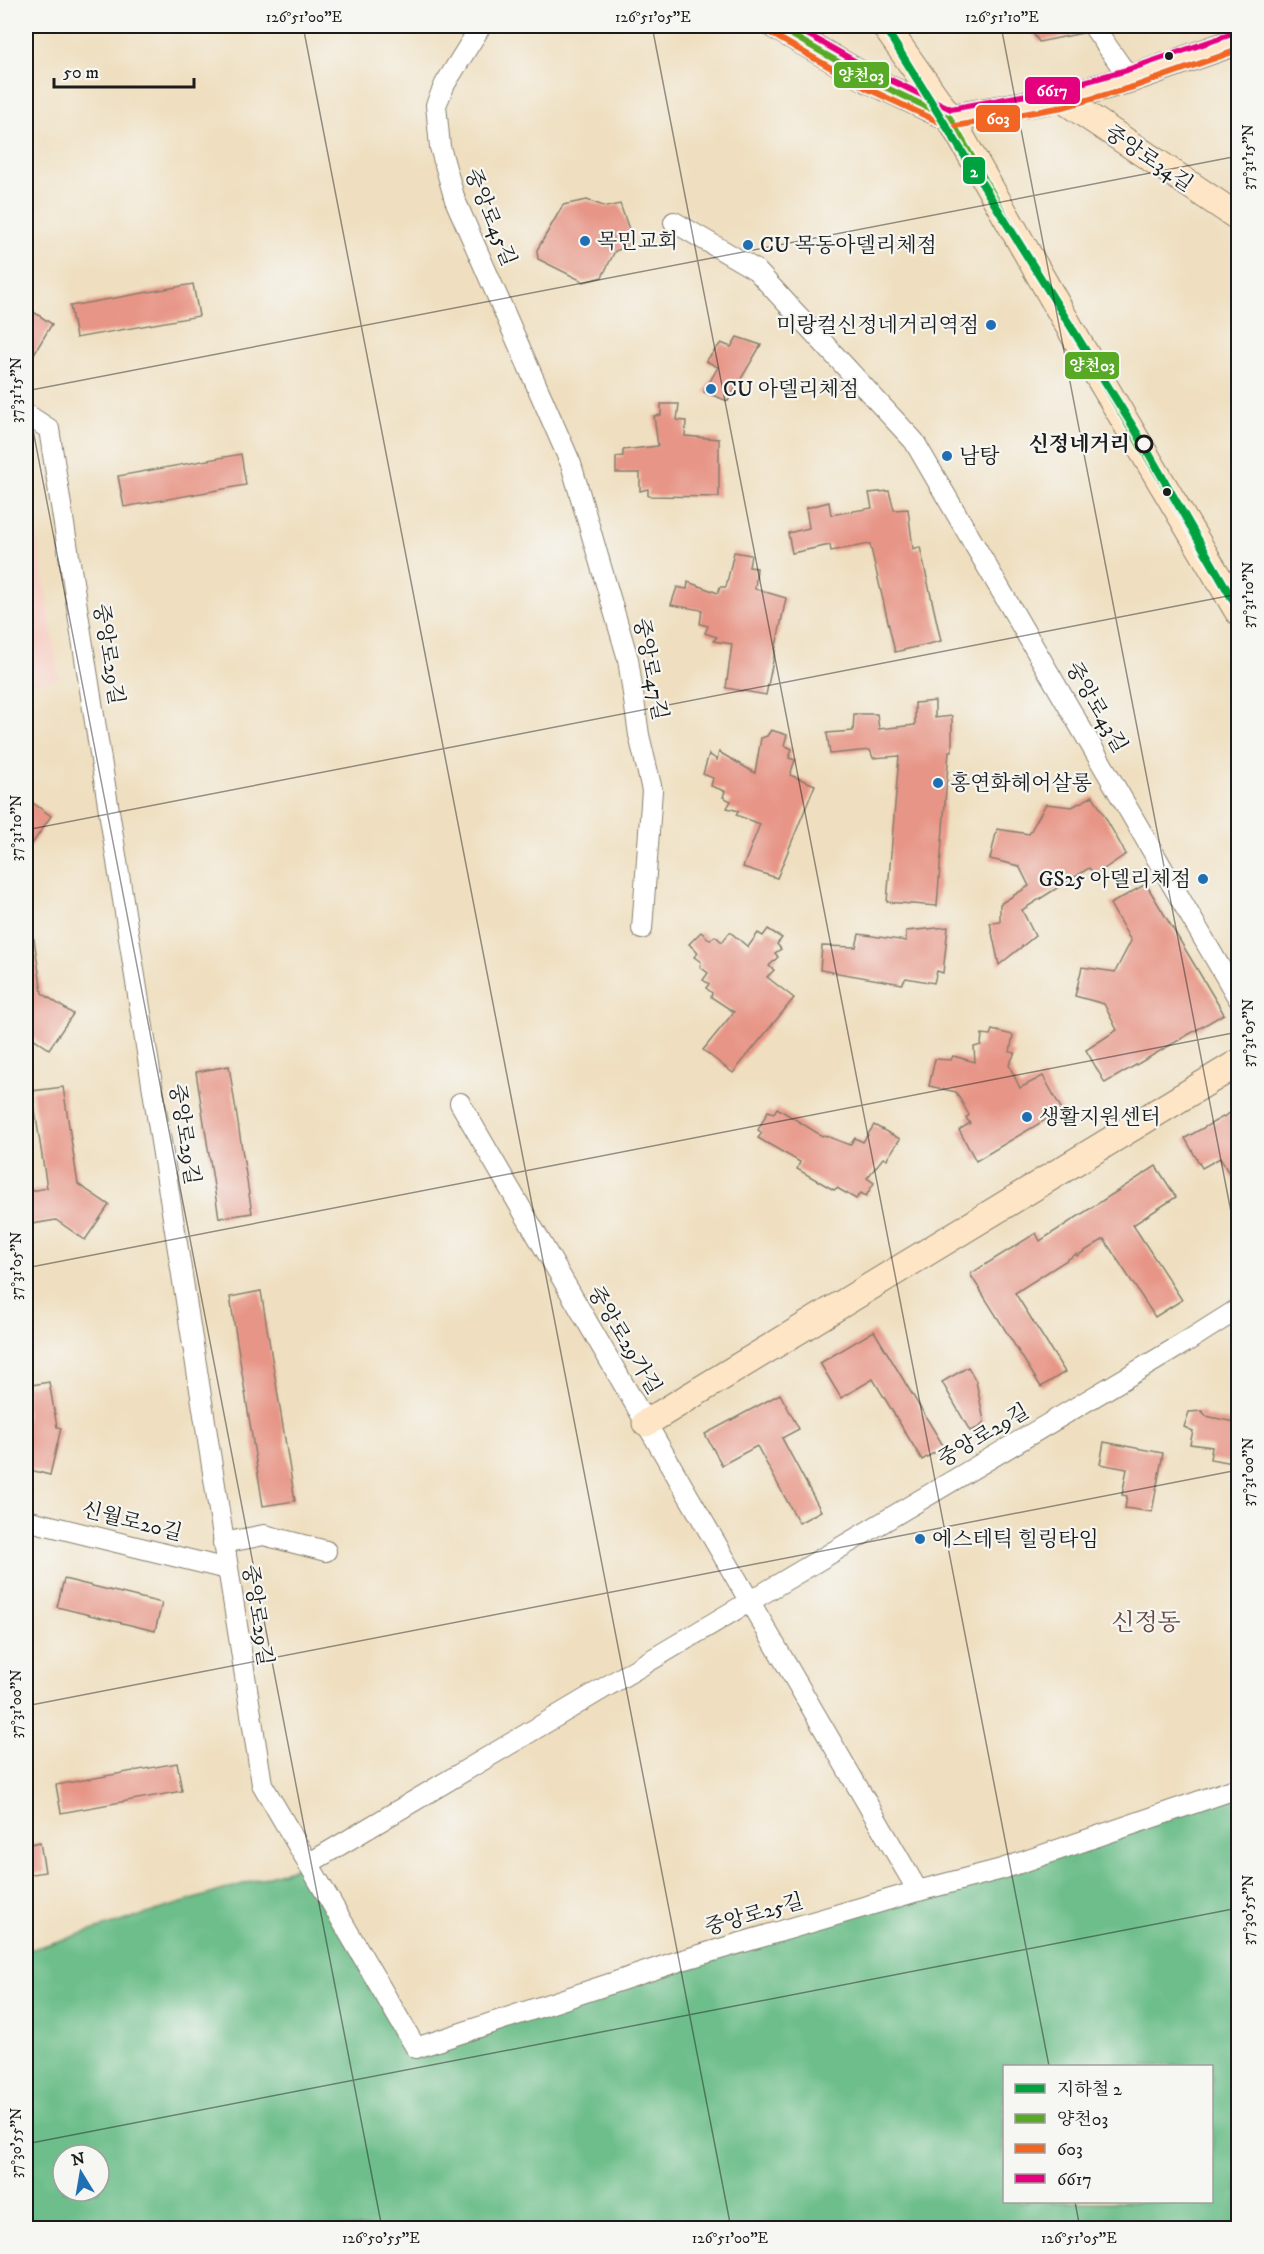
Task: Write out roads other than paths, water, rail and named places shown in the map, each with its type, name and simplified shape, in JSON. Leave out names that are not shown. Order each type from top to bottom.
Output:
[{"type":"main road","points":[[776,26],[870,80],[950,118],[1061,98],[1130,79],[1239,41]]},
{"type":"main road","points":[[885,26],[950,118],[1078,342],[1239,611]]},
{"type":"main road","name":"중앙로34길","points":[[1061,98],[1239,217]]},
{"type":"main road","points":[[646,1423],[1239,1063]]},
{"type":"street","name":"중앙로45길","points":[[481,26],[445,84],[436,105],[440,147],[455,200],[554,426]]},
{"type":"street","points":[[1093,26],[1130,79]]},
{"type":"street","name":"중앙로43길","points":[[674,222],[756,270],[914,441],[1239,998]]},
{"type":"street","name":"중앙로29길","points":[[26,414],[49,429],[168,1180],[226,1569],[262,1785],[416,2048]]},
{"type":"street","name":"중앙로47길","points":[[554,426],[571,464],[625,649],[639,735],[652,790],[642,929]]},
{"type":"street","name":"중앙로29가길","points":[[460,1103],[751,1601]]},
{"type":"street","name":"중앙로29길","points":[[308,1864],[1239,1309]]},
{"type":"street","name":"신월로20길","points":[[26,1520],[226,1569]]},
{"type":"street","points":[[223,1543],[264,1535],[326,1551]]},
{"type":"street","points":[[751,1601],[918,1891]]},
{"type":"street","name":"중앙로25길","points":[[416,2048],[679,1961],[918,1891],[1002,1869],[1239,1788]]},
{"type":"metro line","name":"2","points":[[884,26],[1137,433],[1238,609]]},
{"type":"place","name":"목민교회","points":[[585,241]]},
{"type":"place","name":"CU 목동아델리체점","points":[[748,245]]},
{"type":"place","name":"미랑컬신정네거리역점","points":[[991,325]]},
{"type":"place","name":"CU 아델리체점","points":[[711,389]]},
{"type":"place","name":"신정네거리","points":[[1144,444]]},
{"type":"place","name":"남탕","points":[[947,456]]},
{"type":"place","name":"홍연화헤어살롱","points":[[938,783]]},
{"type":"place","name":"GS25 아델리체점","points":[[1203,879]]},
{"type":"place","name":"생활지원센터","points":[[1027,1117]]},
{"type":"place","name":"에스테틱 힐링타임","points":[[920,1539]]},
{"type":"district","name":"신정동","points":[[1146,1622]]}]
